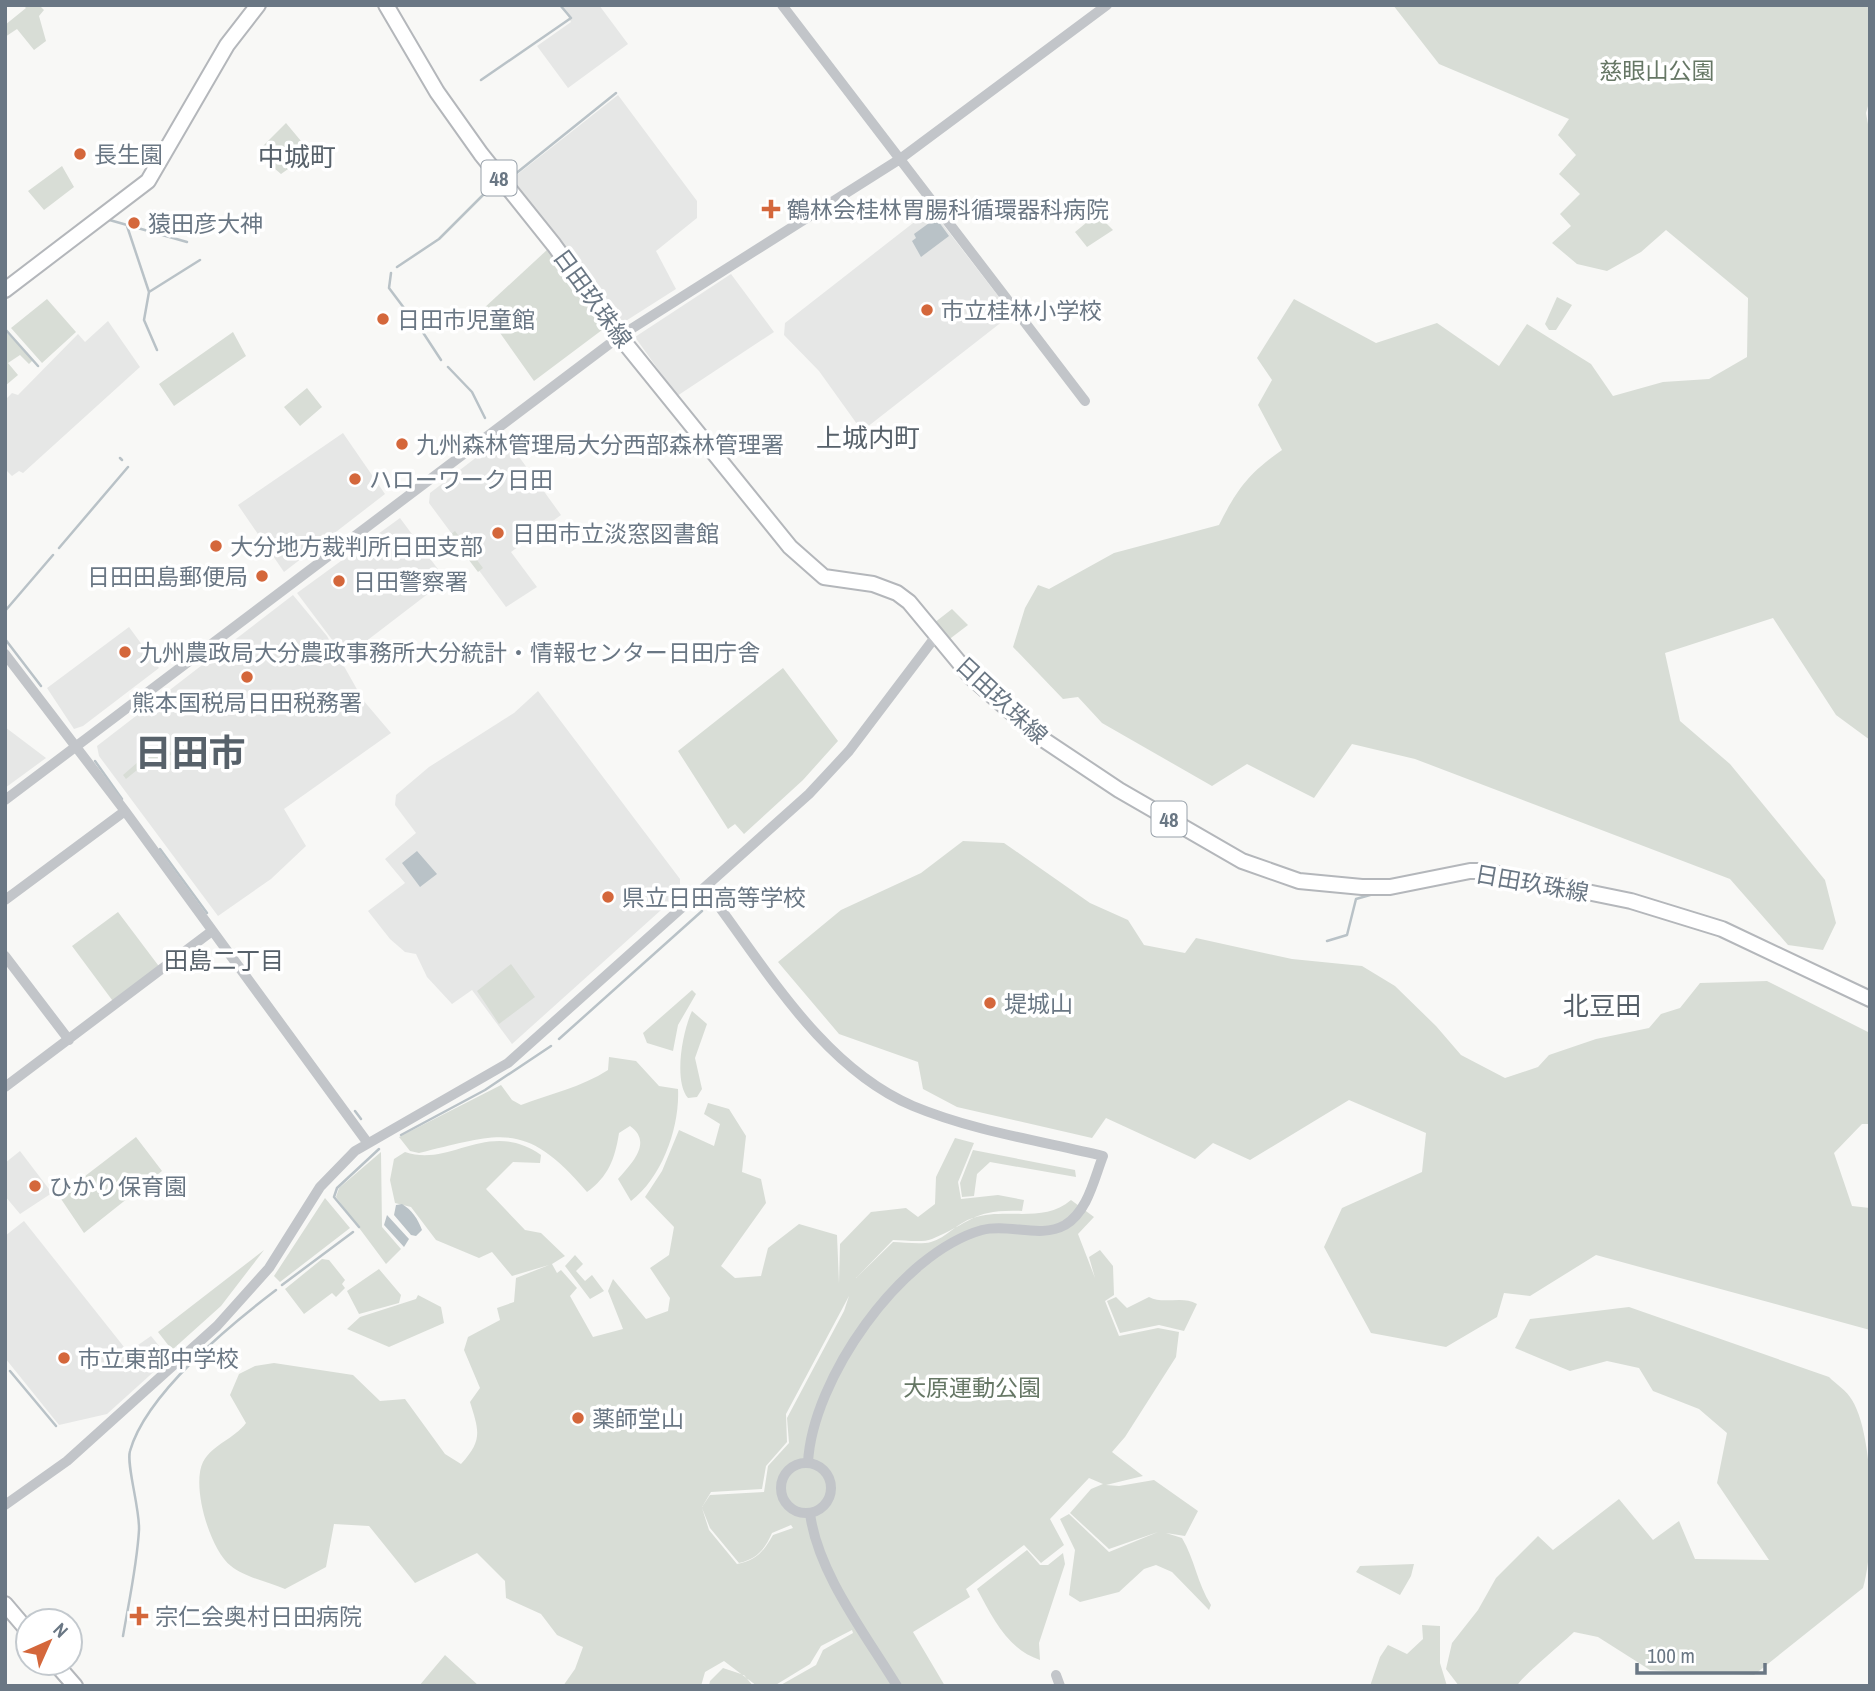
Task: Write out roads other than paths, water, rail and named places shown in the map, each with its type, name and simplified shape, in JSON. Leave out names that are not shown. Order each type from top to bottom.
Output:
[{"type":"main road","points":[[5,290],[148,181],[221,55],[258,5]]},
{"type":"main road","name":"日田玖珠線","points":[[386,5],[447,108],[524,211],[554,245],[620,336],[790,547],[810,568],[824,577],[873,584],[897,593],[917,610],[972,678],[1041,738],[1217,848],[1270,872],[1299,881],[1362,887],[1404,885],[1469,871],[1484,871],[1631,901],[1721,929],[1870,999]]},
{"type":"street","points":[[782,5],[1085,401]]},
{"type":"street","points":[[5,800],[620,336],[900,159],[1107,5]]},
{"type":"street","points":[[5,1505],[67,1461],[217,1326],[269,1268],[320,1187],[366,1142],[508,1063],[706,889],[809,794],[849,751],[936,636]]},
{"type":"street","points":[[5,654],[125,811],[366,1142]]},
{"type":"street","points":[[5,900],[125,811]]},
{"type":"street","points":[[706,889],[808,1023],[834,1051],[885,1091],[912,1105],[950,1119],[1104,1156],[1083,1207],[1064,1226],[1046,1231],[1011,1228],[982,1230],[951,1244],[890,1294],[844,1354],[815,1423],[808,1463]]},
{"type":"street","points":[[5,1087],[212,931]]},
{"type":"street","points":[[5,956],[69,1040]]},
{"type":"street","points":[[808,1463],[825,1472],[831,1488],[825,1504],[810,1513],[802,1513],[787,1505],[781,1489],[786,1472],[808,1463]]},
{"type":"street","points":[[810,1513],[812,1532],[821,1558],[897,1686]]},
{"type":"waterway","points":[[481,80],[571,18],[560,5]]},
{"type":"waterway","points":[[509,179],[616,93]]},
{"type":"waterway","points":[[397,267],[439,239],[495,183]]},
{"type":"waterway","points":[[106,219],[187,242]]},
{"type":"waterway","points":[[127,226],[149,292]]},
{"type":"waterway","points":[[157,350],[144,320],[149,292],[200,260]]},
{"type":"waterway","points":[[391,273],[389,288],[413,320]]},
{"type":"waterway","points":[[5,329],[38,366]]},
{"type":"waterway","points":[[422,331],[441,360]]},
{"type":"waterway","points":[[448,367],[472,392],[485,418]]},
{"type":"waterway","points":[[59,548],[128,467]]},
{"type":"waterway","points":[[5,611],[53,555]]},
{"type":"waterway","points":[[5,639],[41,686]]},
{"type":"waterway","points":[[95,761],[122,799]]},
{"type":"waterway","points":[[160,849],[207,913]]},
{"type":"waterway","points":[[1327,941],[1347,935],[1356,899],[1370,895]]},
{"type":"waterway","points":[[559,1039],[702,911]]},
{"type":"waterway","points":[[401,1135],[485,1090],[551,1046]]},
{"type":"waterway","points":[[355,1111],[361,1119]]},
{"type":"waterway","points":[[359,1227],[334,1197],[337,1188],[379,1149]]},
{"type":"waterway","points":[[282,1285],[353,1232]]},
{"type":"waterway","points":[[123,1636],[139,1530],[129,1457],[139,1429],[171,1384],[192,1362],[276,1290]]},
{"type":"waterway","points":[[10,1371],[56,1426]]},
{"type":"place","name":"長生園","points":[[80,154]]},
{"type":"place","name":"鶴林会桂林胃腸科循環器科病院","points":[[771,209]]},
{"type":"place","name":"猿田彦大神","points":[[134,223]]},
{"type":"place","name":"市立桂林小学校","points":[[927,310]]},
{"type":"place","name":"日田市児童館","points":[[383,319]]},
{"type":"place","name":"九州森林管理局大分西部森林管理署","points":[[402,444]]},
{"type":"place","name":"ハローワーク日田","points":[[355,479]]},
{"type":"place","name":"日田市立淡窓図書館","points":[[498,533]]},
{"type":"place","name":"大分地方裁判所日田支部","points":[[216,546]]},
{"type":"place","name":"日田田島郵便局","points":[[262,576]]},
{"type":"place","name":"日田警察署","points":[[339,581]]},
{"type":"place","name":"九州農政局大分農政事務所大分統計・情報センター日田庁舎","points":[[125,652]]},
{"type":"place","name":"熊本国税局日田税務署","points":[[247,677]]},
{"type":"place","name":"県立日田高等学校","points":[[608,897]]},
{"type":"place","name":"堤城山","points":[[990,1003]]},
{"type":"place","name":"ひかり保育園","points":[[35,1186]]},
{"type":"place","name":"市立東部中学校","points":[[64,1358]]},
{"type":"place","name":"薬師堂山","points":[[578,1418]]},
{"type":"place","name":"宗仁会奥村日田病院","points":[[139,1616]]},
{"type":"district","name":"中城町","points":[[297,156]]},
{"type":"district","name":"上城内町","points":[[868,437]]},
{"type":"district","name":"日田市","points":[[190,753]]},
{"type":"district","name":"田島二丁目","points":[[224,960]]},
{"type":"district","name":"北豆田","points":[[1602,1005]]},
{"type":"park label","name":"慈眼山公園","points":[[1657,70]]},
{"type":"park label","name":"大原運動公園","points":[[972,1387]]}]
